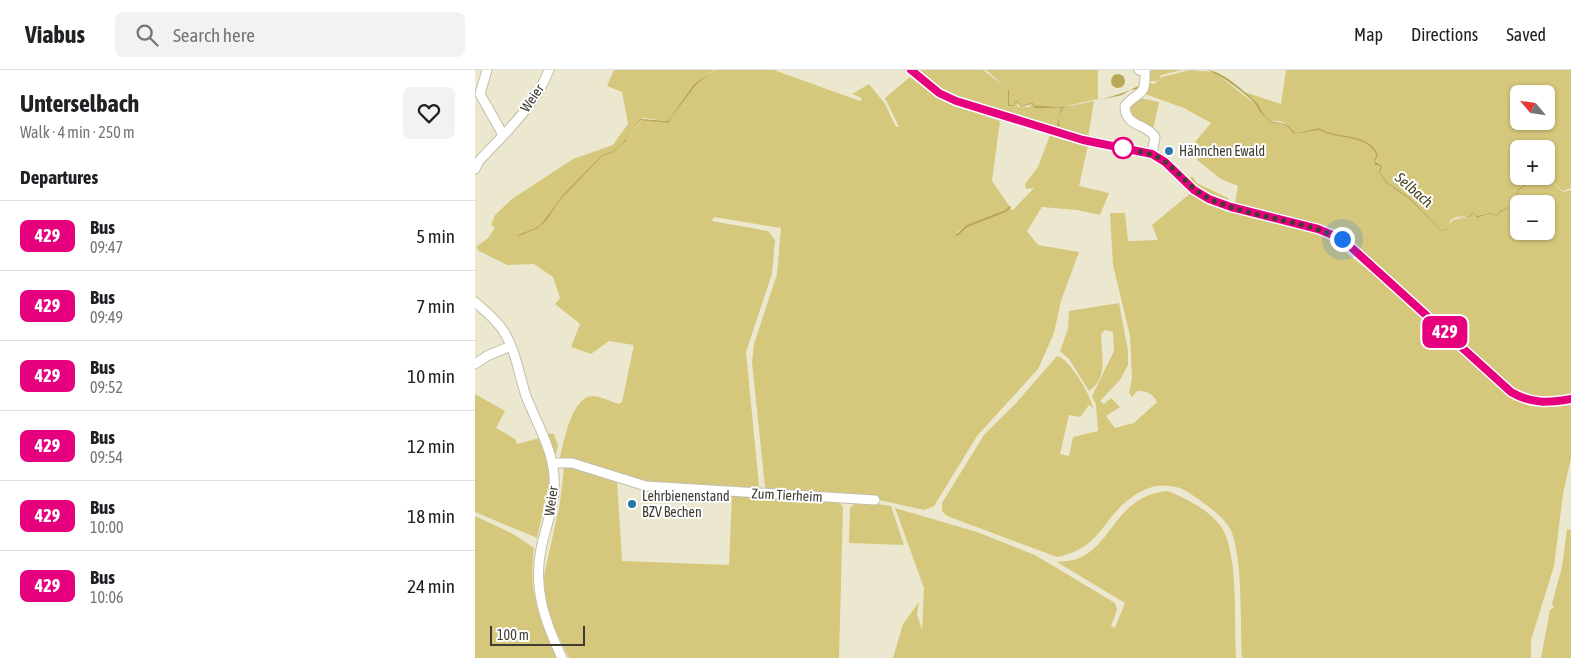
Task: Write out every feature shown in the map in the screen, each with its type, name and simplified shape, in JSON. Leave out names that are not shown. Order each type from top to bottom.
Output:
[{"type":"street","points":[[487,70],[480,94],[503,136]]},
{"type":"street","name":"Weier","points":[[475,169],[479,161],[503,136],[537,94],[549,70]]},
{"type":"street","points":[[911,70],[939,93],[956,101],[1074,138],[1152,154],[1165,162],[1194,190],[1209,199],[1231,207],[1318,229],[1342,239],[1517,396],[1531,402],[1544,403],[1571,399]]},
{"type":"street","points":[[1144,70],[1143,92],[1125,106],[1125,114],[1128,120],[1151,132],[1155,137],[1152,154]]},
{"type":"street","name":"Weier","points":[[475,302],[499,325],[511,346],[527,397],[553,463],[554,489],[552,506],[537,568],[537,587],[541,610],[562,658]]},
{"type":"street","points":[[475,364],[487,356],[511,346]]},
{"type":"street","name":"Zum Tierheim","points":[[553,463],[572,464],[645,486],[875,500]]},
{"type":"shaded area","points":[[614,70],[714,70],[694,84],[668,121],[643,118],[628,136],[643,119],[669,123],[696,85],[715,70],[774,70],[860,101],[862,98],[852,94],[869,84],[885,104],[896,127],[899,127],[885,98],[910,77],[953,104],[1000,121],[992,181],[1009,208],[1013,210],[1034,188],[1026,189],[1025,184],[1038,167],[1050,135],[1088,145],[1079,186],[1109,193],[1100,215],[1077,210],[1042,207],[1027,231],[1038,245],[1079,252],[1061,301],[1054,333],[1038,369],[977,436],[934,506],[924,510],[866,497],[770,492],[765,487],[752,362],[754,344],[777,274],[781,228],[714,217],[712,221],[768,231],[775,240],[772,274],[746,352],[759,486],[754,492],[634,480],[560,457],[570,421],[579,404],[585,398],[595,396],[619,404],[622,402],[634,345],[609,341],[591,354],[571,347],[580,324],[555,304],[560,298],[553,277],[534,264],[507,265],[479,251],[476,247],[488,238],[495,228],[491,225],[495,215],[512,199],[573,159],[613,145],[628,124],[622,92],[607,86]],"holes":[[[1009,208],[1006,212],[967,226],[957,235],[957,232],[966,226],[1006,211]]]},
{"type":"shaded area","points":[[715,70],[696,85],[669,123],[640,120],[630,132],[640,119],[668,121],[694,84]]},
{"type":"shaded area","points":[[918,70],[983,70],[1008,90],[1008,106],[1013,106],[1016,102],[1018,107],[1029,107],[1032,104],[1034,108],[1061,108],[1057,125],[1059,129],[966,100],[933,82]]},
{"type":"shaded area","points":[[983,70],[1009,90],[1009,105],[1013,105],[1016,100],[1021,106],[1031,103],[1033,103],[1034,106],[1055,107],[1080,104],[1063,108],[1059,117],[1060,130],[1057,125],[1061,108],[1034,108],[1032,104],[1021,107],[1016,102],[1013,106],[1008,106],[1008,90]]},
{"type":"shaded area","points":[[986,70],[1098,70],[1098,99],[1062,107],[1034,107],[1032,103],[1021,106],[1016,100],[1013,105],[1009,105],[1009,90]]},
{"type":"shaded area","points":[[1152,70],[1182,70],[1161,75],[1159,81],[1148,81],[1149,73]]},
{"type":"shaded area","points":[[1190,70],[1214,72],[1255,104],[1265,118],[1286,126],[1294,134],[1319,130],[1366,143],[1376,155],[1375,165],[1380,166],[1379,172],[1386,183],[1409,199],[1441,231],[1448,229],[1454,220],[1470,217],[1473,213],[1477,218],[1489,214],[1497,216],[1510,207],[1510,240],[1555,240],[1555,195],[1517,195],[1519,190],[1526,185],[1555,185],[1563,192],[1571,190],[1571,394],[1541,398],[1514,388],[1345,237],[1312,224],[1235,204],[1238,186],[1221,179],[1197,160],[1202,148],[1195,142],[1211,123],[1184,108],[1145,94],[1148,83],[1154,84],[1162,77]]},
{"type":"shaded area","points":[[1206,70],[1219,74],[1233,82],[1257,103],[1268,119],[1287,125],[1295,133],[1319,128],[1361,139],[1368,143],[1378,155],[1375,161],[1382,166],[1380,172],[1387,182],[1410,198],[1441,230],[1448,228],[1450,223],[1448,229],[1441,231],[1409,199],[1386,183],[1379,172],[1380,166],[1375,165],[1374,160],[1376,155],[1372,148],[1366,144],[1359,140],[1319,130],[1294,134],[1287,126],[1268,120],[1240,90],[1218,75]]},
{"type":"shaded area","points":[[1286,70],[1571,70],[1571,188],[1563,191],[1555,184],[1555,140],[1510,140],[1510,185],[1522,185],[1516,195],[1510,195],[1510,206],[1501,210],[1497,215],[1489,213],[1477,216],[1473,212],[1469,216],[1456,217],[1450,220],[1448,228],[1441,230],[1410,198],[1387,182],[1380,172],[1382,166],[1375,160],[1378,155],[1368,143],[1361,139],[1335,134],[1319,128],[1294,133],[1283,122],[1269,120],[1259,110],[1256,102],[1241,91],[1281,104]]},
{"type":"shaded area","points":[[1115,74],[1121,74],[1125,81],[1121,88],[1115,88],[1111,84],[1111,78]]},
{"type":"shaded area","points":[[1142,84],[1138,89],[1130,90],[1122,95],[1096,101],[1115,96]]},
{"type":"shaded area","points":[[1140,98],[1159,102],[1153,130],[1134,121],[1127,108]]},
{"type":"shaded area","points":[[1094,101],[1088,138],[1060,130],[1059,117],[1063,108]]},
{"type":"shaded area","points":[[626,138],[626,141],[612,153],[602,156],[561,199],[541,226],[517,236],[540,226],[562,196],[602,155],[612,152]]},
{"type":"shaded area","points":[[1192,176],[1197,183],[1228,198],[1229,201],[1218,199],[1208,194],[1190,179]]},
{"type":"shaded area","points":[[1526,185],[1516,195],[1518,189]]},
{"type":"shaded area","points":[[1192,192],[1233,211],[1309,231],[1329,239],[1383,282],[1508,395],[1531,405],[1554,407],[1571,405],[1571,458],[1563,494],[1554,566],[1531,640],[1531,658],[1242,658],[1238,561],[1232,533],[1215,511],[1191,494],[1177,487],[1156,486],[1135,495],[1115,513],[1101,531],[1084,547],[1057,557],[947,516],[942,511],[942,503],[984,435],[1016,403],[1057,356],[1067,363],[1079,378],[1093,408],[1089,405],[1080,417],[1069,415],[1060,454],[1069,456],[1073,437],[1098,431],[1096,405],[1092,396],[1114,351],[1113,332],[1105,330],[1101,334],[1102,372],[1095,386],[1089,391],[1069,359],[1060,351],[1068,329],[1069,311],[1119,303],[1128,351],[1128,365],[1120,380],[1100,401],[1104,404],[1111,398],[1120,407],[1106,416],[1115,428],[1134,423],[1157,402],[1153,396],[1146,392],[1137,391],[1132,397],[1129,393],[1132,378],[1130,336],[1113,265],[1110,213],[1125,213],[1128,241],[1158,240],[1152,225]]},
{"type":"shaded area","points":[[1510,206],[1497,216],[1489,214],[1477,218],[1473,213],[1470,217],[1458,218],[1469,216],[1473,212],[1477,216],[1490,213],[1497,215],[1501,210]]},
{"type":"shaded area","points":[[475,394],[505,411],[496,428],[515,439],[517,444],[540,438],[548,462],[550,478],[537,538],[475,512]]},
{"type":"shaded area","points":[[545,433],[554,434],[558,446],[556,454]]},
{"type":"shaded area","points":[[564,467],[574,467],[617,481],[622,561],[729,565],[732,496],[837,500],[843,507],[839,658],[569,658],[553,626],[544,599],[544,576],[560,503]]},
{"type":"shaded area","points":[[1167,491],[1184,498],[1210,514],[1217,521],[1226,536],[1230,549],[1234,580],[1236,658],[893,658],[903,624],[919,602],[917,614],[922,630],[924,588],[895,508],[977,532],[1035,555],[1115,603],[1117,610],[1111,626],[1115,628],[1125,603],[1057,562],[1077,559],[1089,552],[1099,543],[1125,511],[1136,502],[1149,495]]},
{"type":"shaded area","points":[[857,501],[891,506],[904,545],[849,543],[850,508]]},
{"type":"shaded area","points":[[475,516],[513,534],[534,548],[534,593],[540,618],[557,658],[475,658]]},
{"type":"shaded area","points":[[1567,529],[1571,530],[1571,658],[1541,658],[1550,610],[1554,607],[1552,604],[1562,567]]},
{"type":"waterway","points":[[957,235],[967,226],[1006,211],[1010,207]]},
{"type":"bus line","name":"429","points":[[911,70],[939,93],[956,101],[1083,140],[1152,154],[1165,162],[1194,190],[1209,199],[1231,207],[1318,229],[1342,239],[1511,392],[1531,402],[1544,403],[1571,399]]},
{"type":"place","name":"Hähnchen Ewald","points":[[1169,151]]},
{"type":"place","name":"Lehrbienenstand BZV Bechen","points":[[632,504]]},
{"type":"route","points":[[1123,148],[1152,154],[1159,158],[1194,190],[1209,199],[1231,207],[1318,229],[1342,239]]},
{"type":"water label","name":"Selbach","points":[[1414,190]]}]
